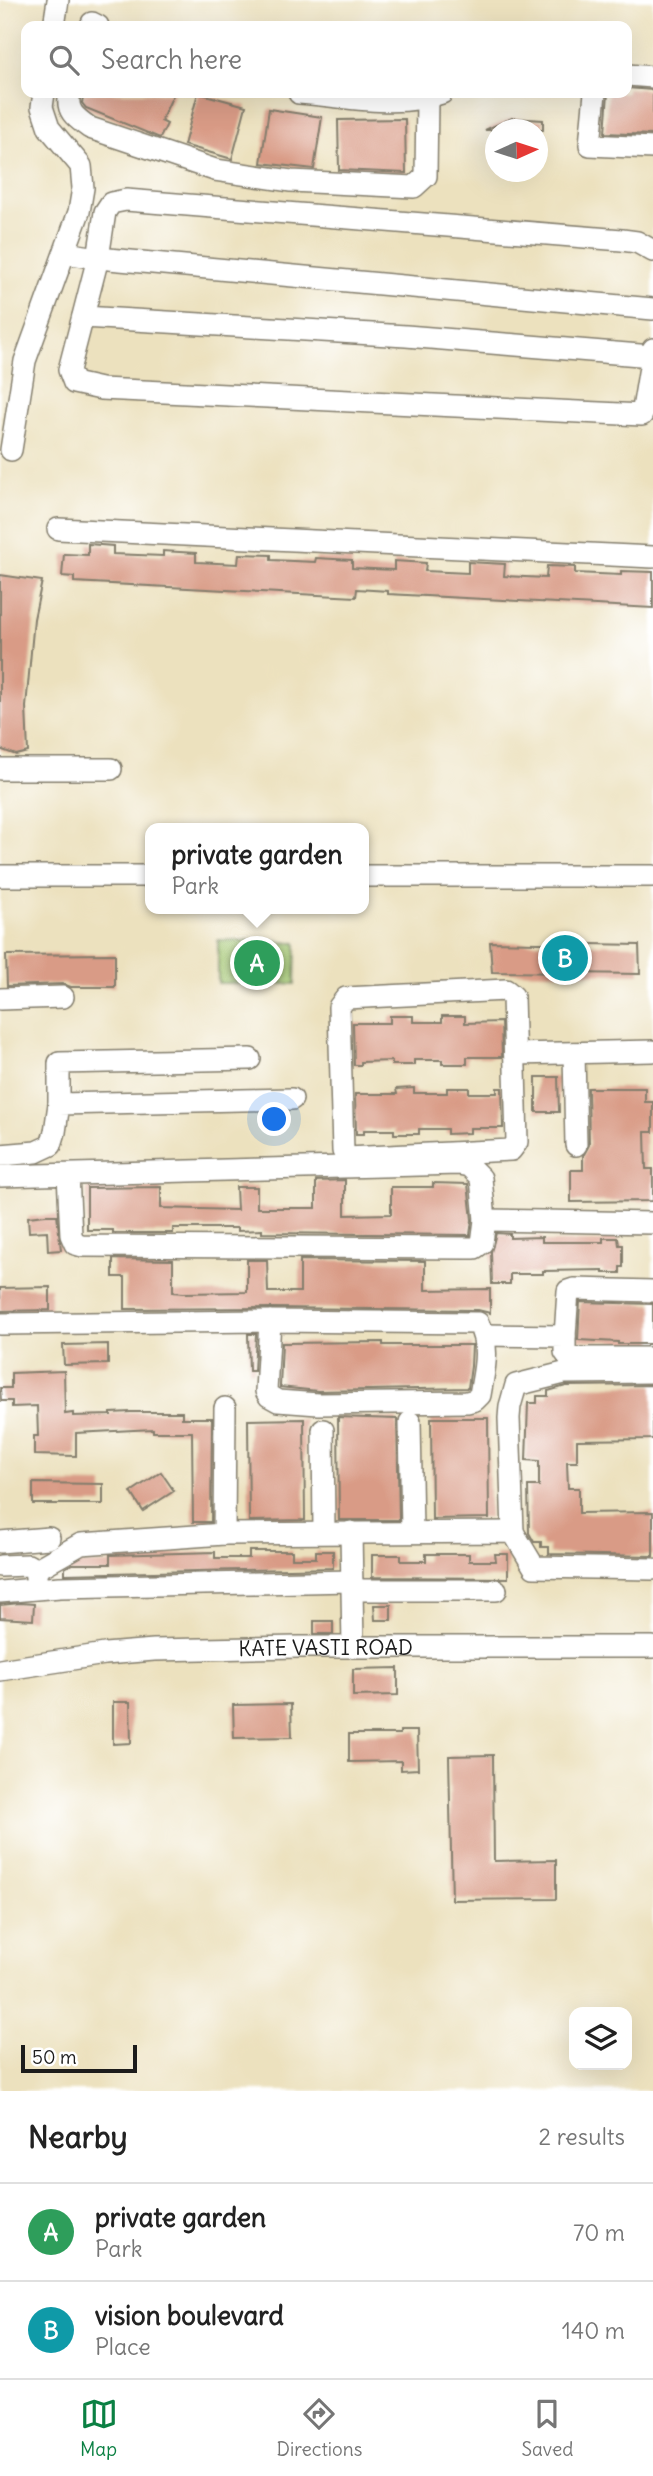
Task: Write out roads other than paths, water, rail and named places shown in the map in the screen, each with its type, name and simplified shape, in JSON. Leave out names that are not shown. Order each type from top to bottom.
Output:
[{"type":"street","points":[[55,21],[58,0]]},
{"type":"street","points":[[632,75],[653,77]]},
{"type":"street","points":[[11,450],[26,361],[79,212],[83,188],[81,166],[49,128],[42,107],[43,98]]},
{"type":"street","points":[[68,98],[67,102],[72,116],[90,128],[215,170],[291,181],[414,187],[426,176],[435,98]]},
{"type":"street","points":[[366,98],[410,98]]},
{"type":"street","points":[[595,98],[590,145],[653,148]]},
{"type":"street","points":[[653,251],[638,242],[622,240],[126,200],[111,203],[105,212],[98,258],[69,370],[74,383],[102,389],[642,415],[653,349]]},
{"type":"street","points":[[65,253],[653,309]]},
{"type":"street","points":[[83,317],[406,336],[652,356]]},
{"type":"street","points":[[58,528],[653,558]]},
{"type":"street","points":[[0,769],[111,769]]},
{"type":"street","points":[[0,876],[145,876]]},
{"type":"street","points":[[369,876],[653,876]]},
{"type":"street","points":[[506,990],[513,996],[514,1054],[517,1142],[512,1150],[347,1158],[343,1151],[339,1007],[346,999],[506,990]]},
{"type":"street","points":[[0,999],[63,997]]},
{"type":"street","points":[[514,1054],[653,1051]]},
{"type":"street","points":[[575,1053],[576,1145]]},
{"type":"street","points":[[0,1155],[36,1152],[51,1144],[59,1104],[58,1063],[250,1059]]},
{"type":"street","points":[[59,1104],[292,1099]]},
{"type":"street","points":[[0,1176],[459,1164],[469,1166],[481,1178],[485,1220],[482,1243],[475,1248],[82,1247],[75,1244],[71,1235],[68,1175]]},
{"type":"street","points":[[485,1220],[653,1223]]},
{"type":"street","points":[[653,1291],[568,1291],[565,1336],[565,1352],[572,1358],[653,1358]]},
{"type":"street","points":[[0,1324],[270,1321],[478,1323],[485,1335],[487,1349],[480,1395],[475,1400],[318,1404],[278,1401],[266,1391],[270,1321]]},
{"type":"street","points":[[485,1335],[565,1336]]},
{"type":"street","points":[[653,1372],[564,1373],[516,1385],[509,1418],[513,1532],[534,1567],[653,1569]]},
{"type":"street","points":[[225,1408],[225,1534]]},
{"type":"street","points":[[410,1422],[412,1532]]},
{"type":"street","points":[[323,1430],[324,1532]]},
{"type":"street","points":[[352,1532],[353,1647]]},
{"type":"street","points":[[36,1580],[81,1544],[225,1534],[513,1532]]},
{"type":"street","points":[[0,1542],[48,1538]]},
{"type":"street","points":[[0,1566],[28,1565],[36,1580]]},
{"type":"street","points":[[0,1592],[36,1580],[496,1590]]},
{"type":"street","name":"KATE VASTI ROAD","points":[[0,1670],[106,1654],[154,1650],[653,1647]]},
{"type":"place","name":"vision boulevard","points":[[565,958]]},
{"type":"place","name":"private garden","points":[[257,963]]}]
